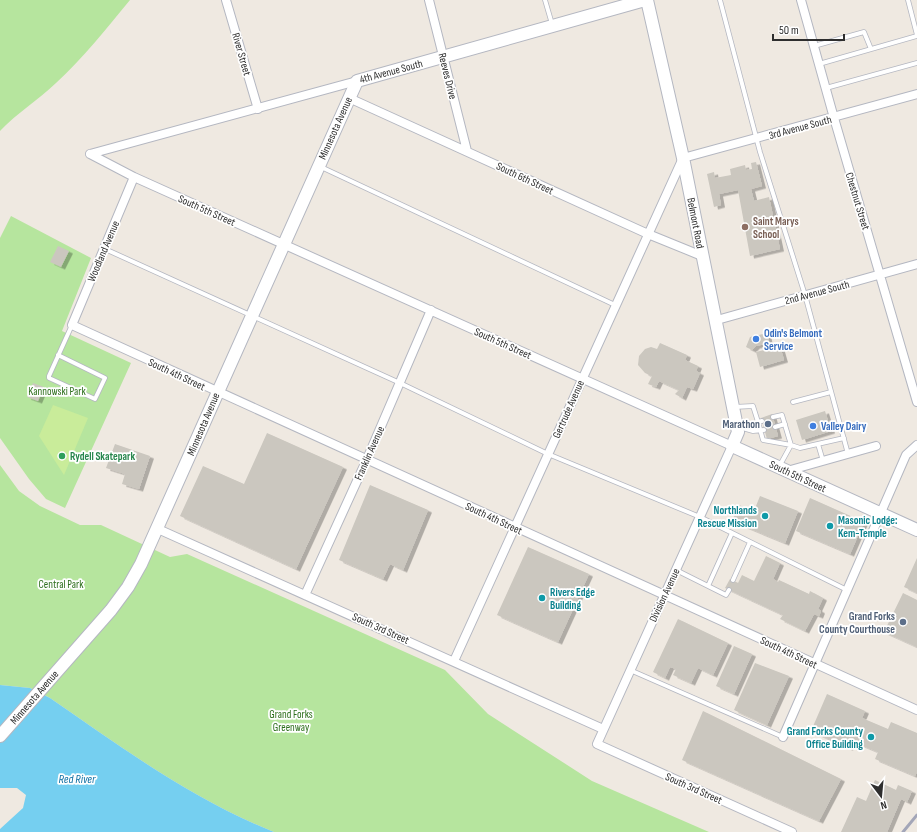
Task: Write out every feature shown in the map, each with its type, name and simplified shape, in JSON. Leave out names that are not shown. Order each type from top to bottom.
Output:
[{"type":"street","name":"River Street","points":[[226,0],[258,109]]},
{"type":"street","name":"Reeves Drive","points":[[429,0],[467,151]]},
{"type":"street","name":"4th Avenue South","points":[[90,154],[258,109],[646,0]]},
{"type":"street","name":"Belmont Road","points":[[646,0],[683,158],[738,432],[732,446]]},
{"type":"street","name":"Chestnut Street","points":[[801,0],[917,402]]},
{"type":"street","name":"Minnesota Avenue","points":[[0,736],[111,610],[128,587],[158,529],[216,393],[357,81]]},
{"type":"street","name":"3rd Avenue South","points":[[683,158],[834,118],[917,94]]},
{"type":"street","name":"South 6th Street","points":[[349,98],[648,234],[702,256]]},
{"type":"street","name":"South 5th Street","points":[[90,154],[134,177],[283,245],[431,310],[917,530]]},
{"type":"street","name":"Gertrude Avenue","points":[[454,661],[516,528],[581,378],[683,158]]},
{"type":"street","name":"Woodland Avenue","points":[[72,325],[105,250],[134,177]]},
{"type":"street","name":"2nd Avenue South","points":[[716,320],[917,264]]},
{"type":"street","name":"Franklin Avenue","points":[[305,594],[367,460],[431,310]]},
{"type":"street","name":"South 4th Street","points":[[72,325],[216,393],[917,710]]},
{"type":"street","points":[[783,737],[906,455],[917,445]]},
{"type":"street","name":"Division Avenue","points":[[597,744],[732,446]]},
{"type":"street","points":[[783,469],[823,461],[876,446]]},
{"type":"street","name":"South 3rd Street","points":[[158,529],[603,729]]},
{"type":"street","name":"South 3rd Street","points":[[597,744],[792,832]]},
{"type":"lane","points":[[546,0],[553,26]]},
{"type":"lane","points":[[720,0],[757,138],[805,295],[848,454]]},
{"type":"lane","points":[[819,64],[917,35],[908,0]]},
{"type":"lane","points":[[912,14],[917,13]]},
{"type":"lane","points":[[814,46],[864,32],[871,49]]},
{"type":"lane","points":[[826,89],[917,63]]},
{"type":"lane","points":[[318,166],[615,304]]},
{"type":"lane","points":[[105,250],[400,383],[548,454],[700,517],[847,591]]},
{"type":"lane","points":[[58,355],[105,378],[95,399],[49,378],[58,355],[72,325]]},
{"type":"lane","points":[[793,402],[831,392]]},
{"type":"lane","points":[[733,407],[753,406],[760,421],[763,440],[800,448],[844,438]]},
{"type":"lane","points":[[773,418],[782,415],[791,445],[783,469]]},
{"type":"lane","points":[[775,427],[785,424]]},
{"type":"lane","points":[[737,427],[762,430]]},
{"type":"lane","points":[[818,444],[823,461]]},
{"type":"lane","points":[[708,586],[732,533]]},
{"type":"lane","points":[[733,580],[750,542]]},
{"type":"lane","points":[[676,570],[726,595],[729,590]]},
{"type":"lane","points":[[630,670],[783,737]]},
{"type":"green space","points":[[0,0],[130,0],[76,63],[49,89],[13,118],[0,131]]},
{"type":"green space","name":"Kannowski Park","points":[[11,216],[91,258],[62,331],[131,363],[65,508],[46,499],[29,479],[0,438],[0,238]]},
{"type":"green space","name":"Rydell Skatepark","points":[[53,405],[88,418],[64,475],[39,436]]},
{"type":"green space","name":"Grand Forks Greenway","points":[[0,465],[19,491],[40,506],[80,525],[101,525],[170,557],[187,554],[445,670],[488,714],[592,781],[709,832],[274,832],[215,804],[158,771],[50,698],[30,688],[0,685]]},
{"type":"water","name":"Red River","points":[[0,685],[30,688],[50,698],[158,771],[186,788],[244,819],[274,832],[0,832],[0,829],[23,808],[26,795],[17,788],[0,788]]},
{"type":"building","points":[[756,162],[762,186],[751,189],[754,201],[769,197],[780,249],[750,256],[738,190],[719,194],[721,205],[714,207],[707,174],[714,172],[715,178],[731,175],[730,169],[745,165],[746,170],[752,169],[751,163]]},
{"type":"building","points":[[58,246],[69,251],[61,267],[50,262]]},
{"type":"building","name":"Odin's Belmont Service","points":[[767,333],[769,343],[756,346],[752,350],[746,347],[750,337]]},
{"type":"building","points":[[660,343],[687,355],[685,360],[698,366],[696,371],[700,373],[693,389],[687,387],[682,398],[675,394],[679,390],[659,381],[656,387],[648,384],[652,376],[645,373],[638,365],[639,356],[645,349],[651,347],[657,349]]},
{"type":"building","points":[[780,346],[784,360],[760,367],[756,352]]},
{"type":"building","points":[[33,383],[44,387],[38,401],[27,397]]},
{"type":"building","name":"Valley Dairy","points":[[825,411],[831,431],[802,440],[796,420]]},
{"type":"building","name":"Marathon","points":[[772,414],[778,436],[767,439],[761,418]]},
{"type":"building","points":[[267,433],[343,467],[296,569],[180,516],[203,466],[244,484]]},
{"type":"building","points":[[115,444],[150,456],[139,489],[122,484],[125,474],[106,468]]},
{"type":"building","points":[[370,485],[428,510],[403,570],[390,564],[383,579],[339,560]]},
{"type":"building","name":"Northlands Rescue Mission","points":[[760,496],[798,511],[785,543],[732,521],[739,505],[754,511]]},
{"type":"building","name":"Masonic Lodge: Kem-Temple","points":[[810,498],[864,522],[850,554],[796,531]]},
{"type":"building","name":"Rivers Edge Building","points":[[528,547],[589,574],[558,642],[497,615]]},
{"type":"building","points":[[766,556],[780,563],[773,579],[778,582],[779,580],[809,594],[810,591],[823,598],[818,609],[821,611],[819,616],[814,614],[805,631],[780,619],[783,615],[725,588],[730,579],[738,583],[742,575],[754,581]]},
{"type":"building","points":[[917,558],[917,593],[904,587]]},
{"type":"building","name":"Grand Forks County Courthouse","points":[[903,593],[917,600],[917,647],[884,632]]},
{"type":"building","points":[[678,619],[728,643],[713,675],[698,668],[691,683],[673,675],[676,669],[670,667],[665,678],[653,672]]},
{"type":"building","points":[[734,646],[752,654],[734,694],[716,686]]},
{"type":"building","points":[[755,663],[789,676],[767,725],[734,710]]},
{"type":"building","name":"Grand Forks County Office Building","points":[[827,694],[865,711],[862,718],[888,729],[891,722],[917,733],[917,772],[915,776],[875,759],[878,752],[852,741],[849,748],[811,731]]},
{"type":"building","points":[[703,711],[841,779],[819,821],[682,760]]},
{"type":"building","points":[[875,780],[896,790],[898,785],[912,791],[907,802],[901,799],[887,832],[841,832],[857,797],[866,801]]},
{"type":"railway","points":[[903,832],[917,815]]},
{"type":"place","name":"Saint Marys School","points":[[745,227]]},
{"type":"place","name":"Odin's Belmont Service","points":[[756,339]]},
{"type":"place","name":"Marathon","points":[[768,424]]},
{"type":"place","name":"Valley Dairy","points":[[813,426]]},
{"type":"place","name":"Rydell Skatepark","points":[[62,456]]},
{"type":"place","name":"Northlands Rescue Mission","points":[[765,516]]},
{"type":"place","name":"Masonic Lodge: Kem-Temple","points":[[830,526]]},
{"type":"place","name":"Rivers Edge Building","points":[[542,598]]},
{"type":"place","name":"Grand Forks County Courthouse","points":[[903,622]]},
{"type":"place","name":"Grand Forks County Office Building","points":[[871,737]]},
{"type":"park label","name":"Central Park","points":[[61,584]]}]
